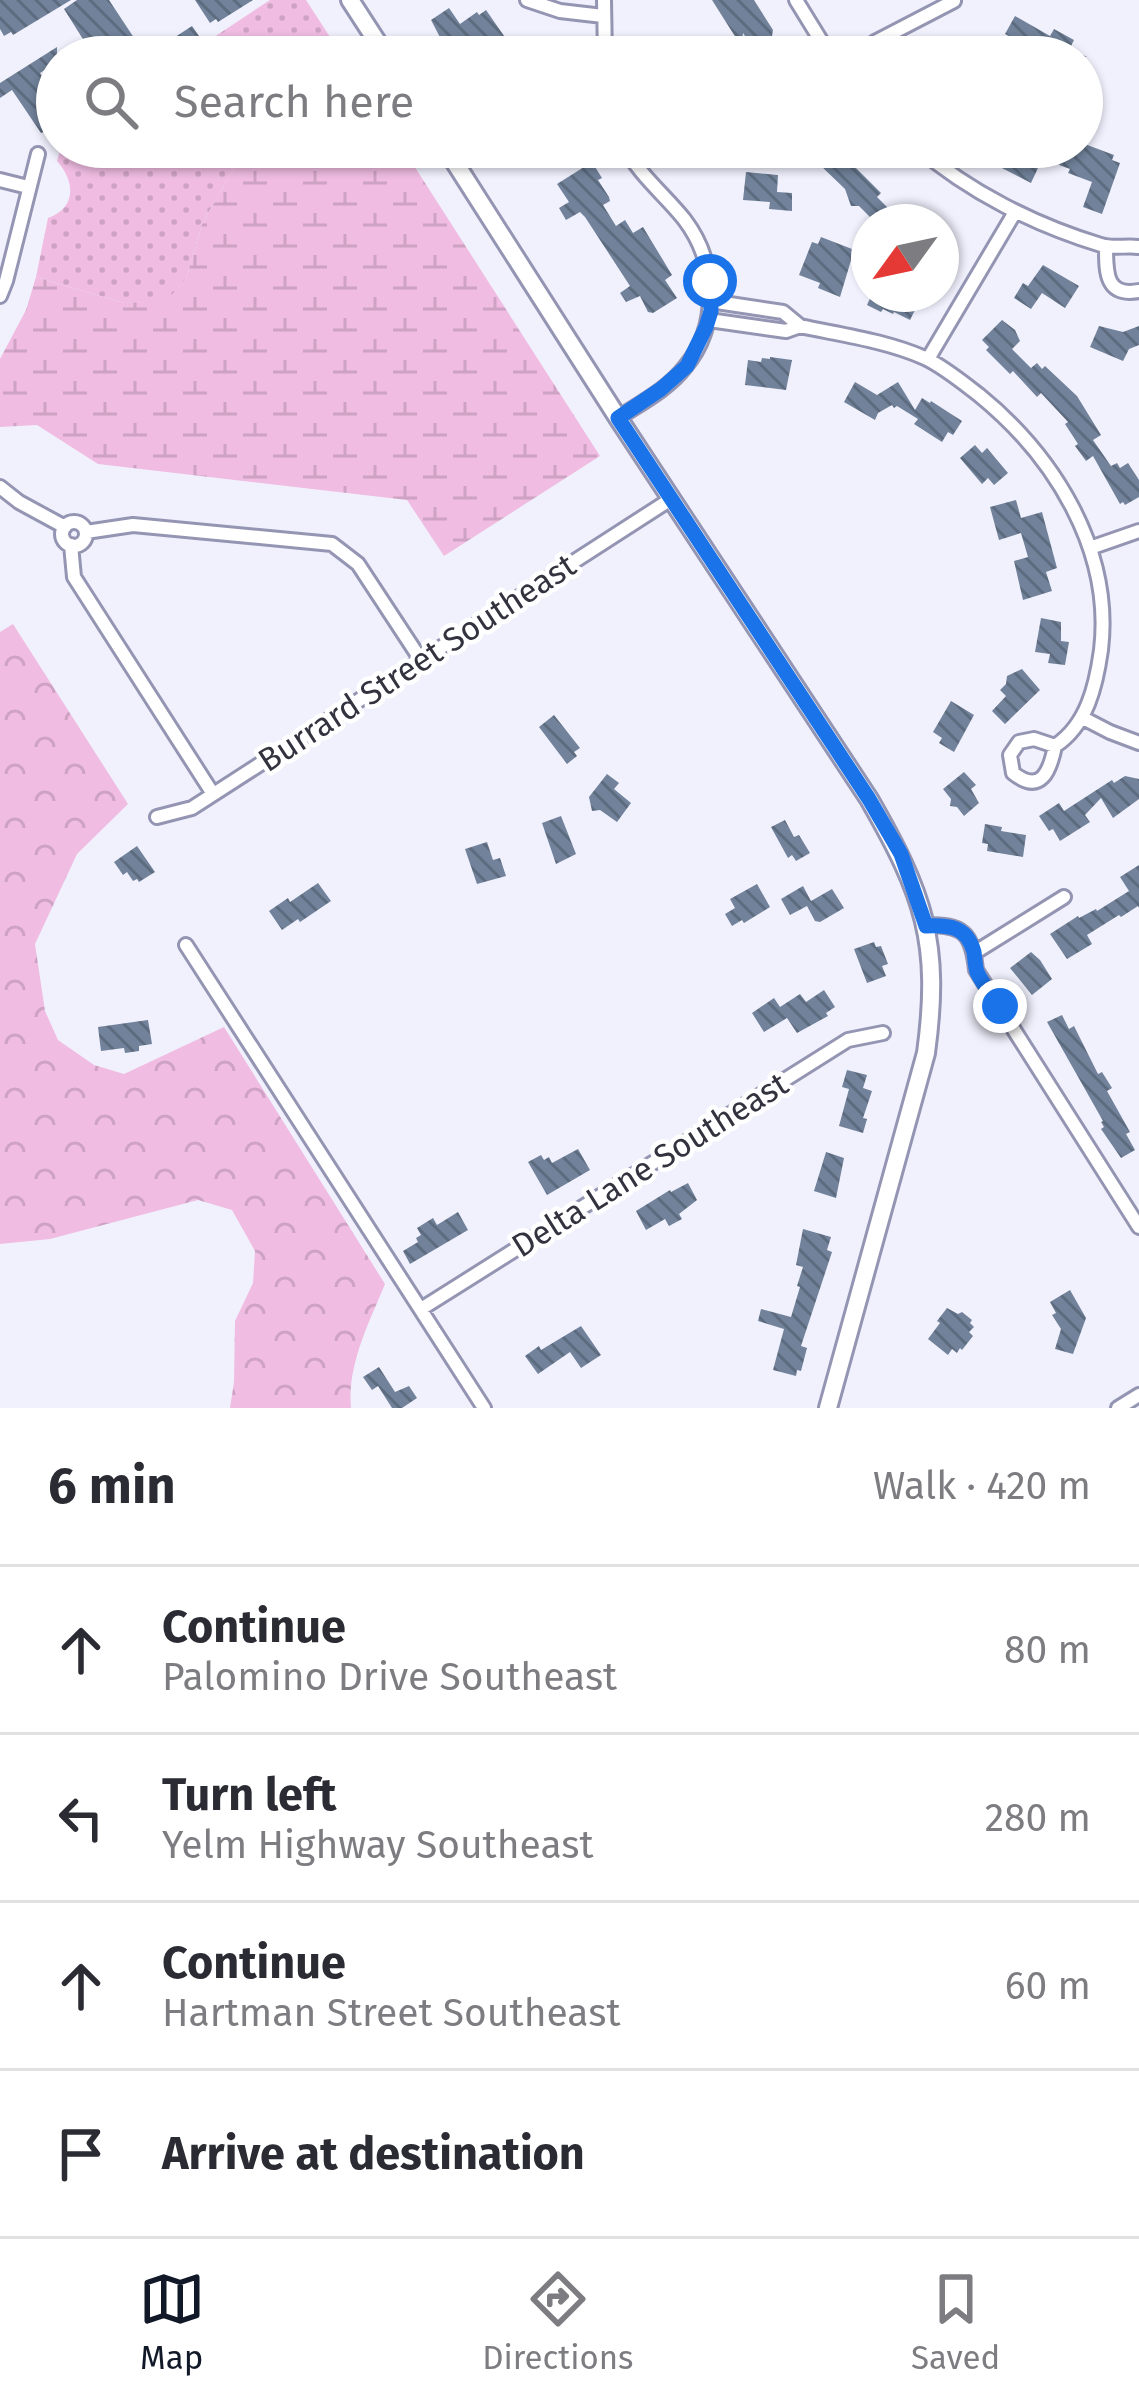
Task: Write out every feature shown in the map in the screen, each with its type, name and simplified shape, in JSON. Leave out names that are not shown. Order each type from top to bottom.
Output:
[{"type":"main road","points":[[350,0],[374,36]]},
{"type":"main road","points":[[458,168],[869,799],[901,854],[926,926],[932,981],[926,1053],[828,1408]]},
{"type":"street","points":[[526,0],[603,16]]},
{"type":"street","points":[[603,36],[604,0]]},
{"type":"street","points":[[796,0],[817,36]]},
{"type":"street","points":[[887,36],[954,1]]},
{"type":"street","points":[[0,296],[36,161]]},
{"type":"street","points":[[618,418],[687,366],[709,320],[710,279],[699,243],[683,218],[637,168]]},
{"type":"street","points":[[949,168],[1015,212],[1106,248],[1139,247]]},
{"type":"street","points":[[0,180],[28,187]]},
{"type":"street","points":[[928,359],[1015,212]]},
{"type":"street","points":[[1106,248],[1111,283],[1124,292],[1139,291]]},
{"type":"street","points":[[710,301],[783,312],[800,326],[928,359],[1001,413],[1043,458],[1090,548],[1102,600],[1098,674],[1083,718],[1055,746]]},
{"type":"street","points":[[709,320],[786,331],[800,326]]},
{"type":"street","points":[[0,487],[65,526],[77,522],[86,532]]},
{"type":"street","name":"Burrard Street Southeast","points":[[158,817],[184,811],[213,794],[671,499]]},
{"type":"street","points":[[86,532],[133,525],[332,544],[358,564],[421,661]]},
{"type":"street","points":[[65,526],[64,540],[71,545],[80,544],[86,532]]},
{"type":"street","points":[[1090,548],[1139,531]]},
{"type":"street","points":[[71,545],[74,577],[213,794]]},
{"type":"street","points":[[1083,718],[1139,743]]},
{"type":"street","points":[[974,953],[1064,897]]},
{"type":"street","points":[[926,926],[951,925],[969,940],[976,970],[1139,1227]]},
{"type":"street","points":[[186,945],[484,1408]]},
{"type":"street","name":"Delta Lane Southeast","points":[[422,1309],[848,1040],[883,1033]]},
{"type":"street","points":[[1118,1408],[1139,1395]]},
{"type":"green space","points":[[270,0],[306,0],[329,36],[216,36]]},
{"type":"green space","points":[[61,168],[234,168],[202,224],[186,279],[166,302],[124,303],[36,277],[48,218],[68,201],[67,177]]},
{"type":"green space","points":[[234,168],[415,168],[600,456],[444,556],[407,500],[98,464],[37,425],[0,427],[0,359],[26,310],[36,277],[124,303],[166,301],[186,279],[202,224]]},
{"type":"green space","points":[[13,624],[128,804],[77,854],[35,944],[45,1011],[58,1040],[94,1065],[124,1074],[224,1027],[385,1284],[356,1360],[351,1408],[230,1408],[235,1321],[253,1283],[255,1251],[232,1210],[198,1200],[50,1239],[0,1244],[0,632]]},
{"type":"building","points":[[0,0],[71,0],[4,36]]},
{"type":"building","points":[[77,0],[109,0],[133,36],[81,36],[64,9]]},
{"type":"building","points":[[195,0],[253,0],[210,23]]},
{"type":"building","points":[[712,0],[754,0],[773,30],[772,36],[735,36]]},
{"type":"building","points":[[449,8],[460,24],[486,10],[504,36],[439,36],[431,20]]},
{"type":"building","points":[[1015,16],[1050,36],[1009,36],[1005,34]]},
{"type":"building","points":[[192,26],[199,36],[177,36]]},
{"type":"building","points":[[36,60],[36,126],[12,90],[0,98],[0,83]]},
{"type":"building","points":[[1103,151],[1120,163],[1102,214],[1083,207],[1092,182],[1068,173],[1070,169],[1103,168]]},
{"type":"building","points":[[582,168],[596,168],[610,201],[603,205],[616,226],[625,220],[633,233],[643,227],[672,275],[665,280],[677,298],[653,313],[640,296],[626,302],[620,293],[630,286],[585,217],[580,212],[566,220],[559,208],[569,202],[557,184]]},
{"type":"building","points":[[823,168],[856,168],[881,193],[877,197],[884,204],[851,206],[845,189]]},
{"type":"building","points":[[1002,168],[1038,168],[1031,183]]},
{"type":"building","points":[[746,172],[778,175],[777,192],[792,193],[792,211],[769,209],[770,202],[743,200]]},
{"type":"building","points":[[821,237],[851,249],[840,297],[799,275],[812,242],[818,244]]},
{"type":"building","points":[[1043,265],[1079,286],[1065,308],[1042,293],[1031,309],[1014,298]]},
{"type":"building","points":[[1002,320],[1020,341],[1012,349],[1031,368],[1037,363],[1042,369],[1045,366],[1077,396],[1101,435],[1093,440],[1111,466],[1128,463],[1139,480],[1139,497],[1120,504],[1093,456],[1086,461],[1075,446],[1068,422],[1041,393],[1037,397],[986,350],[989,347],[982,340]]},
{"type":"building","points":[[1099,326],[1123,332],[1139,326],[1139,345],[1129,349],[1123,361],[1090,347]]},
{"type":"building","points":[[770,357],[792,360],[786,390],[745,385],[748,360],[761,362]]},
{"type":"building","points":[[855,382],[877,395],[898,382],[915,410],[922,398],[962,421],[942,442],[897,406],[878,413],[875,420],[844,402]]},
{"type":"building","points":[[975,445],[982,453],[987,448],[1008,473],[994,485],[988,478],[982,484],[960,458]]},
{"type":"building","points":[[1016,500],[1021,518],[1042,512],[1057,568],[1046,572],[1052,591],[1023,600],[1014,561],[1028,557],[1021,533],[999,540],[990,507]]},
{"type":"building","points":[[1041,618],[1061,622],[1061,641],[1069,642],[1065,665],[1048,663],[1050,654],[1035,652]]},
{"type":"building","points":[[1022,669],[1040,690],[1005,724],[992,711],[1006,696],[1000,690],[1007,676]]},
{"type":"building","points":[[951,701],[974,715],[954,752],[939,743],[942,738],[933,732]]},
{"type":"building","points":[[554,715],[580,748],[567,764],[539,727]]},
{"type":"building","points":[[964,772],[976,785],[971,789],[979,803],[964,816],[950,806],[943,789]]},
{"type":"building","points":[[607,774],[619,783],[614,789],[631,803],[617,822],[600,810],[592,811],[589,797]]},
{"type":"building","points":[[1125,776],[1139,779],[1139,799],[1113,818],[1101,798],[1085,815],[1090,822],[1060,841],[1039,816],[1059,803],[1064,811]]},
{"type":"building","points":[[561,816],[576,854],[556,864],[542,823]]},
{"type":"building","points":[[785,820],[810,853],[796,861],[792,855],[788,858],[771,827]]},
{"type":"building","points":[[985,824],[1026,835],[1023,857],[987,851],[988,844],[982,843]]},
{"type":"building","points":[[487,842],[506,876],[477,884],[465,849]]},
{"type":"building","points":[[137,846],[155,872],[139,882],[127,872],[123,875],[114,862]]},
{"type":"building","points":[[1139,865],[1139,908],[1087,935],[1092,944],[1067,959],[1050,934],[1129,891],[1120,877]]},
{"type":"building","points":[[318,883],[331,901],[282,930],[269,911]]},
{"type":"building","points":[[757,884],[770,907],[732,926],[725,914],[735,908],[730,899]]},
{"type":"building","points":[[803,886],[811,901],[832,889],[844,908],[820,922],[807,906],[790,915],[781,899]]},
{"type":"building","points":[[874,942],[881,946],[888,964],[882,966],[886,976],[867,983],[854,949]]},
{"type":"building","points":[[1031,952],[1052,979],[1032,995],[1010,968]]},
{"type":"building","points":[[824,990],[835,1007],[797,1033],[787,1018],[764,1032],[752,1013],[774,998],[780,1007],[800,994],[806,1002]]},
{"type":"building","points":[[1062,1015],[1069,1029],[1074,1026],[1098,1074],[1102,1072],[1112,1088],[1107,1091],[1135,1150],[1121,1158],[1101,1129],[1103,1121],[1047,1022]]},
{"type":"building","points":[[148,1020],[152,1044],[125,1053],[124,1048],[101,1051],[98,1027]]},
{"type":"building","points":[[847,1070],[867,1075],[863,1088],[872,1091],[863,1133],[839,1126],[849,1089],[842,1087]]},
{"type":"building","points":[[578,1149],[590,1170],[547,1195],[528,1162],[541,1155],[552,1163]]},
{"type":"building","points":[[826,1152],[844,1158],[836,1198],[814,1191]]},
{"type":"building","points":[[688,1183],[697,1200],[679,1214],[682,1219],[669,1226],[665,1219],[646,1230],[636,1211]]},
{"type":"building","points":[[458,1212],[468,1230],[410,1264],[403,1251],[418,1242],[417,1228],[433,1218],[437,1225]]},
{"type":"building","points":[[803,1229],[831,1237],[827,1250],[832,1252],[796,1376],[773,1370],[784,1329],[758,1321],[761,1309],[791,1317],[803,1267],[796,1265]]},
{"type":"building","points":[[1070,1290],[1086,1318],[1073,1354],[1055,1349],[1061,1329],[1050,1302]]},
{"type":"building","points":[[947,1308],[962,1312],[974,1327],[962,1350],[952,1349],[948,1355],[928,1339]]},
{"type":"building","points":[[581,1326],[601,1355],[581,1368],[570,1352],[538,1374],[525,1356]]},
{"type":"building","points":[[379,1367],[395,1392],[409,1386],[417,1398],[402,1408],[392,1408],[378,1386],[372,1390],[363,1377]]},
{"type":"route","points":[[710,281],[711,311],[687,366],[618,418],[869,799],[901,854],[926,926],[951,925],[961,930],[974,953],[976,970],[1000,1006]]}]
